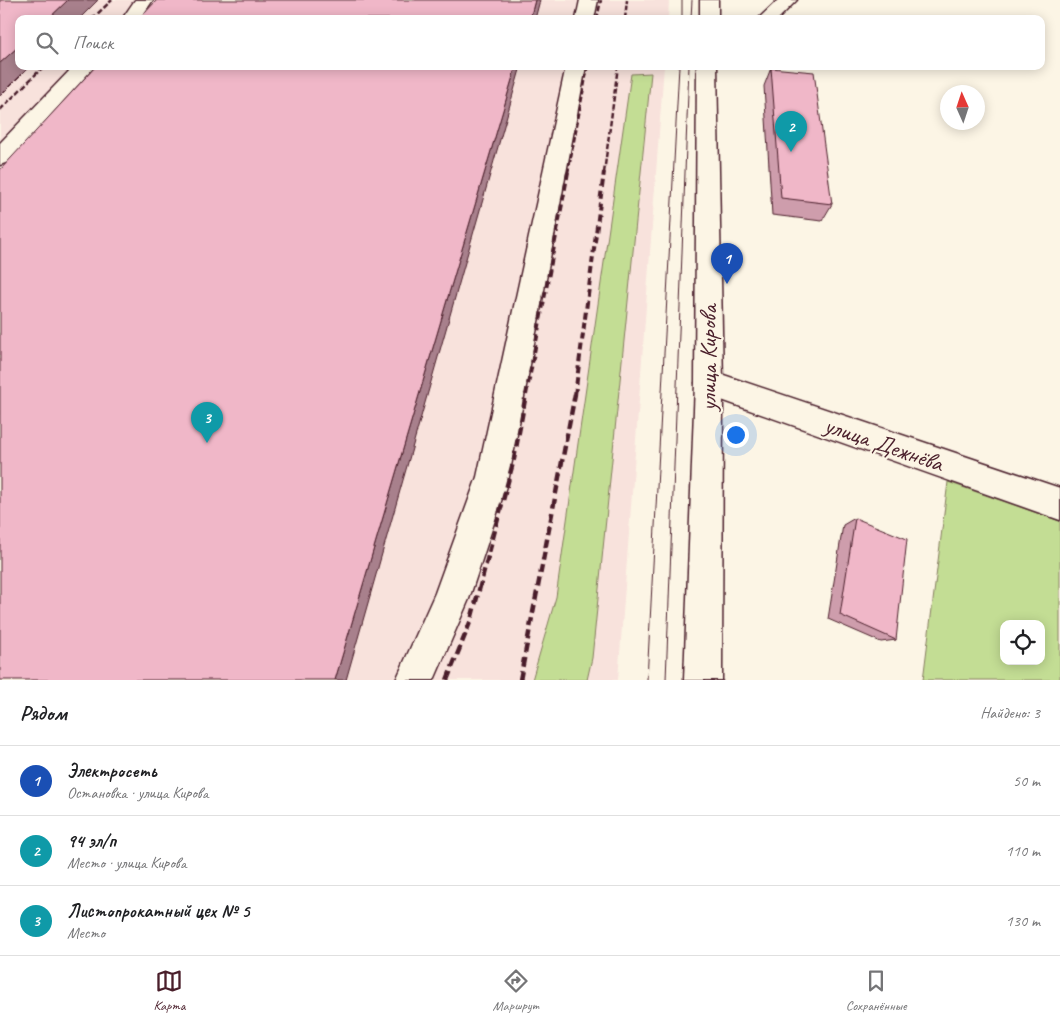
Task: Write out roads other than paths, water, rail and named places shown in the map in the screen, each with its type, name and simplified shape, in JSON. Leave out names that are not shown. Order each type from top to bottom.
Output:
[{"type":"main road","points":[[134,15],[144,0]]},
{"type":"main road","points":[[586,15],[589,0]]},
{"type":"main road","points":[[709,15],[710,0]]},
{"type":"main road","points":[[771,15],[788,0]]},
{"type":"main road","points":[[0,157],[81,70]]},
{"type":"main road","points":[[415,680],[450,599],[494,477],[575,70]]},
{"type":"main road","name":"улица Кирова","points":[[703,680],[709,383],[710,70]]},
{"type":"main road","name":"улица Дежнёва","points":[[709,383],[1060,504]]},
{"type":"tram line","points":[[682,0],[682,15]]},
{"type":"tram line","points":[[691,15],[692,0]]},
{"type":"tram line","points":[[647,680],[679,70]]},
{"type":"tram line","points":[[666,680],[689,70]]},
{"type":"railway","points":[[96,15],[112,0]]},
{"type":"railway","points":[[598,15],[601,0]]},
{"type":"railway","points":[[625,15],[627,0]]},
{"type":"railway","points":[[0,110],[40,70]]},
{"type":"railway","points":[[568,173],[587,70]]},
{"type":"railway","points":[[604,173],[617,70]]},
{"type":"railway","points":[[526,395],[568,172]]},
{"type":"railway","points":[[575,395],[604,172]]},
{"type":"railway","points":[[447,680],[471,620],[514,459],[526,394]]},
{"type":"railway","points":[[520,680],[575,394]]},
{"type":"place","name":"94 эл/п","points":[[791,152]]},
{"type":"place","name":"Электросеть","points":[[727,284]]},
{"type":"place","name":"Листопрокатный цех № 5","points":[[207,443]]}]
